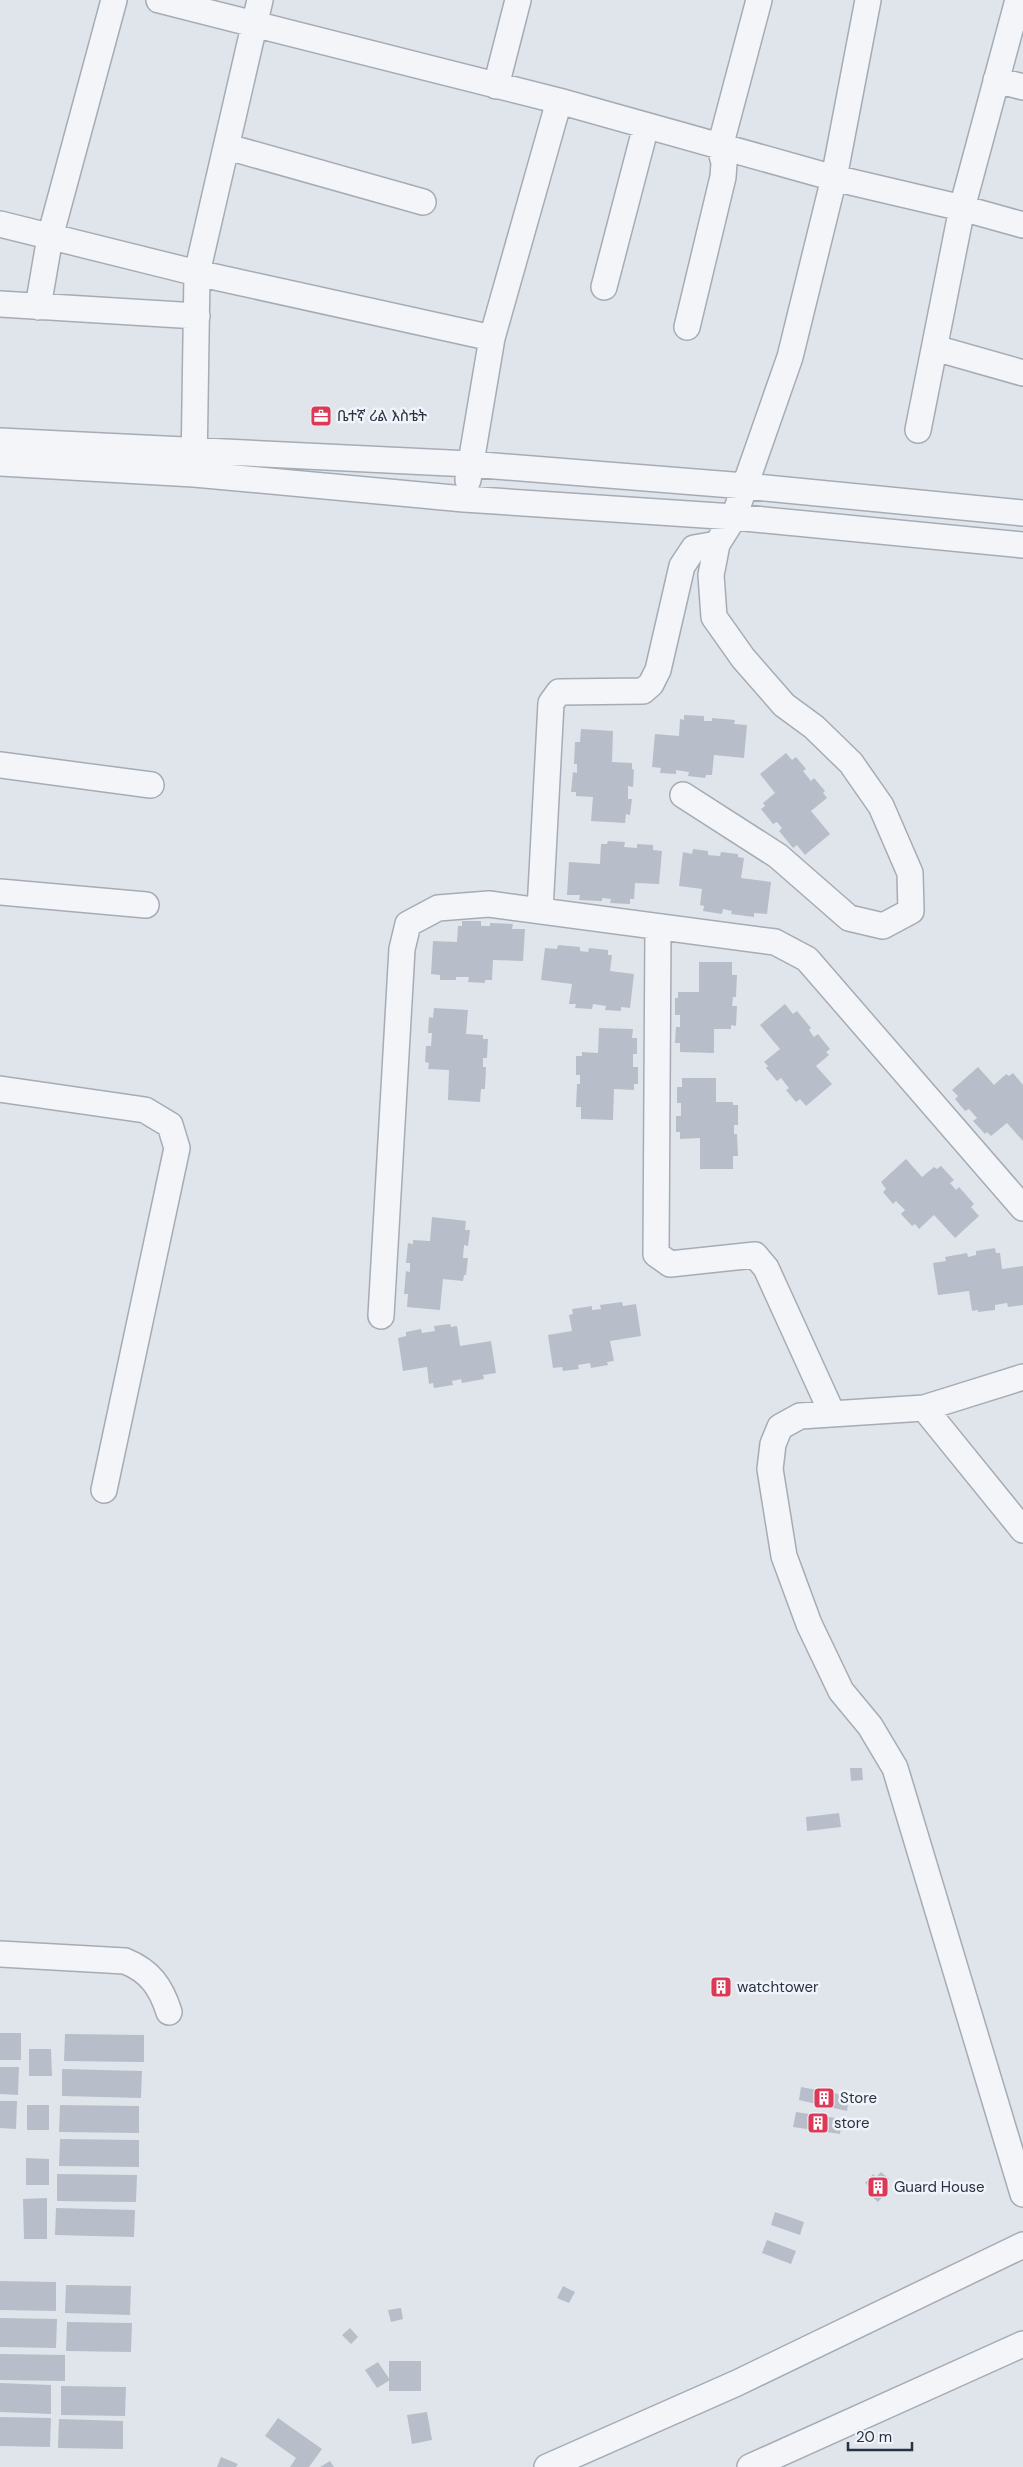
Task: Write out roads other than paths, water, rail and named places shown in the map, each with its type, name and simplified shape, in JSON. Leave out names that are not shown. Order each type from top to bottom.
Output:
[{"type":"street","points":[[38,307],[50,237],[114,0]]},
{"type":"street","points":[[159,0],[559,102],[834,178],[962,208],[1023,226]]},
{"type":"street","points":[[194,463],[197,273],[228,147],[260,0]]},
{"type":"street","points":[[496,86],[518,0]]},
{"type":"street","points":[[687,328],[723,177],[724,162],[720,147],[759,0]]},
{"type":"street","points":[[683,795],[778,856],[849,918],[883,926],[911,910],[910,873],[881,806],[851,762],[814,727],[784,705],[742,658],[714,617],[711,575],[716,544],[734,517],[790,358],[834,178],[868,0]]},
{"type":"street","points":[[918,430],[962,208],[1018,0]]},
{"type":"street","points":[[996,80],[1023,86]]},
{"type":"street","points":[[464,499],[492,338],[559,102]]},
{"type":"street","points":[[604,287],[646,126]]},
{"type":"street","points":[[228,147],[423,202]]},
{"type":"street","points":[[0,224],[197,273],[492,338]]},
{"type":"street","points":[[0,304],[197,316]]},
{"type":"street","points":[[935,348],[1023,373]]},
{"type":"street","points":[[0,441],[194,463],[464,499],[734,517],[1023,545]]},
{"type":"street","points":[[0,463],[470,464],[745,486],[1023,513]]},
{"type":"street","points":[[540,911],[551,702],[559,692],[644,690],[651,684],[658,670],[682,566],[694,548],[716,544]]},
{"type":"street","points":[[0,765],[151,785]]},
{"type":"street","points":[[0,892],[146,905]]},
{"type":"street","points":[[381,1316],[402,949],[408,924],[438,908],[489,904],[775,942],[807,959],[1023,1208]]},
{"type":"street","points":[[658,927],[656,1254],[670,1264],[755,1255],[766,1268],[832,1413]]},
{"type":"street","points":[[0,1089],[145,1110],[170,1124],[177,1148],[104,1490]]},
{"type":"street","points":[[1023,1377],[924,1408],[800,1416],[780,1427],[773,1444],[770,1469],[784,1556],[808,1624],[841,1691],[870,1726],[894,1768],[1023,2194]]},
{"type":"street","points":[[924,1408],[1023,1530]]},
{"type":"street","points":[[0,1954],[125,1961],[141,1968],[152,1979],[164,1995],[169,2012]]},
{"type":"street","points":[[547,2467],[737,2383],[1023,2245]]},
{"type":"street","points":[[750,2467],[1023,2344]]},
{"type":"place","name":"ቤተኛ ሪል እስቴት","points":[[321,416]]},
{"type":"place","name":"watchtower","points":[[721,1987]]},
{"type":"place","name":"Store","points":[[824,2098]]},
{"type":"place","name":"store","points":[[818,2123]]},
{"type":"place","name":"Guard House","points":[[878,2187]]}]
